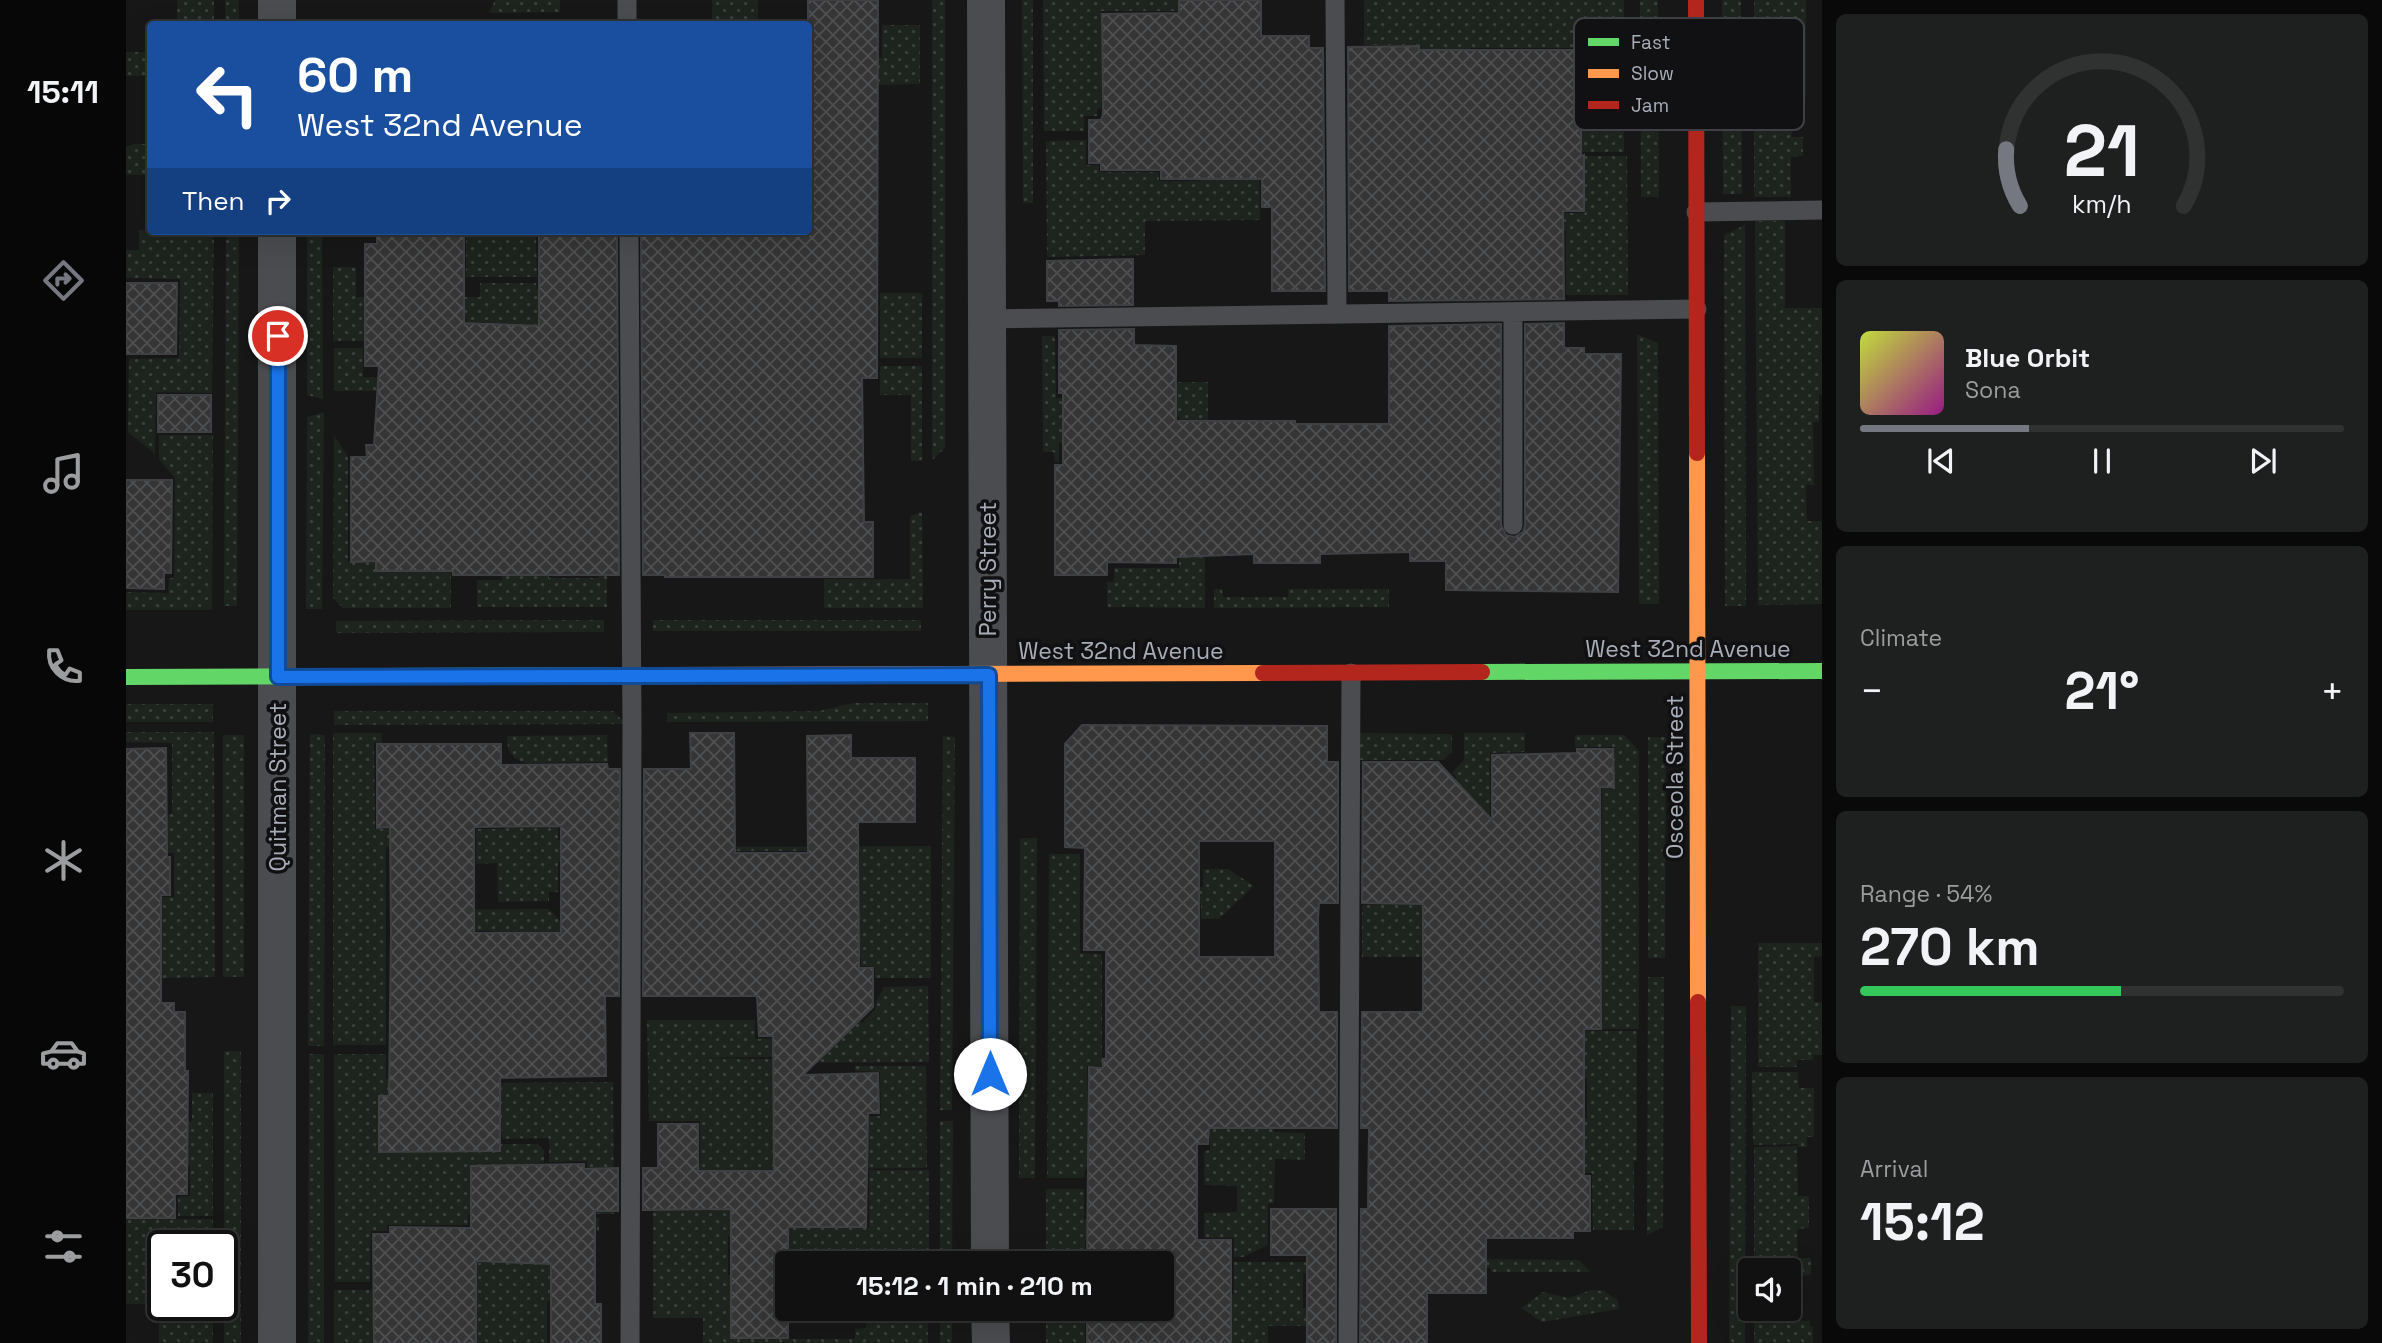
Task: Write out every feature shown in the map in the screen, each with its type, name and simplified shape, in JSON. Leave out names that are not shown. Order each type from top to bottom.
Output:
[{"type":"street","points":[[277,0],[277,21]]},
{"type":"street","name":"Perry Street","points":[[986,0],[990,1251]]},
{"type":"street","name":"Osceola Street","points":[[1696,0],[1696,18]]},
{"type":"street","name":"Osceola Street","points":[[1696,130],[1699,1343]]},
{"type":"street","name":"Quitman Street","points":[[277,235],[278,1343]]},
{"type":"street","name":"West 32nd Avenue","points":[[126,677],[1822,671]]},
{"type":"street","points":[[990,1321],[990,1343]]},
{"type":"lane","points":[[627,0],[627,21]]},
{"type":"lane","points":[[1335,0],[1337,314]]},
{"type":"lane","points":[[1696,212],[1822,210]]},
{"type":"lane","points":[[629,235],[632,676],[630,1343]]},
{"type":"lane","points":[[988,319],[1697,309]]},
{"type":"lane","points":[[1513,312],[1513,525]]},
{"type":"lane","points":[[1348,1343],[1351,673]]},
{"type":"shaded area","points":[[177,0],[214,0],[214,21],[177,21]]},
{"type":"shaded area","points":[[225,0],[239,0],[239,21],[225,21]]},
{"type":"shaded area","points":[[495,0],[560,0],[560,12],[489,13]]},
{"type":"shaded area","points":[[712,0],[758,0],[758,21],[712,21]]},
{"type":"shaded area","points":[[932,0],[945,0],[945,448],[932,460]]},
{"type":"shaded area","points":[[1022,0],[1033,0],[1033,203],[1023,203]]},
{"type":"shaded area","points":[[1043,0],[1178,0],[1178,11],[1101,11],[1101,108],[1097,109],[1097,116],[1084,116],[1084,131],[1044,131]]},
{"type":"shaded area","points":[[1364,0],[1624,0],[1624,18],[1574,18],[1574,48],[1470,48],[1469,56],[1421,50],[1420,45],[1364,45]]},
{"type":"shaded area","points":[[1640,0],[1658,0],[1658,18],[1640,18]]},
{"type":"shaded area","points":[[1722,0],[1741,0],[1741,18],[1722,18]]},
{"type":"shaded area","points":[[1754,0],[1806,0],[1806,97],[1804,18],[1754,18]]},
{"type":"shaded area","points":[[882,25],[920,25],[920,84],[879,85],[879,72],[812,73],[839,59],[882,58]]},
{"type":"shaded area","points":[[126,52],[147,52],[147,76],[126,76]]},
{"type":"shaded area","points":[[1200,109],[1259,146],[1260,220],[1145,221],[1145,255],[1047,257],[1046,141],[1086,140],[1086,165],[1099,165],[1099,172],[1159,172],[1159,181],[1201,181]]},
{"type":"shaded area","points":[[1471,117],[1574,117],[1574,130],[1624,130],[1624,152],[1467,152]]},
{"type":"shaded area","points":[[1641,130],[1659,130],[1659,197],[1641,197]]},
{"type":"shaded area","points":[[1723,130],[1742,130],[1742,194],[1723,194]]},
{"type":"shaded area","points":[[1754,130],[1792,130],[1792,137],[1803,137],[1803,156],[1791,157],[1791,197],[1754,197]]},
{"type":"shaded area","points":[[147,144],[147,175],[126,175],[126,147]]},
{"type":"shaded area","points":[[1585,156],[1627,156],[1628,295],[1566,295],[1566,231],[1485,231],[1501,213],[1585,213]]},
{"type":"shaded area","points":[[1755,221],[1785,221],[1785,308],[1822,308],[1822,395],[1819,395],[1819,421],[1813,423],[1814,485],[1806,485],[1807,521],[1822,521],[1822,604],[1758,605]]},
{"type":"shaded area","points":[[1745,225],[1746,606],[1725,606],[1724,235]]},
{"type":"shaded area","points":[[139,230],[147,230],[147,235],[214,235],[212,393],[156,392],[155,454],[128,432],[129,359],[179,358],[180,279],[126,278],[126,250],[139,250]]},
{"type":"shaded area","points":[[226,235],[239,235],[237,606],[224,606]]},
{"type":"shaded area","points":[[307,235],[322,235],[323,399],[307,395]]},
{"type":"shaded area","points":[[466,235],[536,235],[537,277],[466,277]]},
{"type":"shaded area","points":[[333,267],[356,267],[356,297],[480,297],[480,283],[536,283],[537,289],[611,289],[541,358],[485,348],[485,322],[466,322],[465,312],[377,312],[376,322],[364,322],[364,341],[333,341]]},
{"type":"shaded area","points":[[880,293],[922,293],[922,358],[880,358]]},
{"type":"shaded area","points":[[1637,334],[1658,343],[1659,604],[1639,604]]},
{"type":"shaded area","points":[[1042,336],[1055,336],[1056,398],[1116,398],[1105,443],[1059,443],[1059,462],[1055,462],[1054,452],[1043,452]]},
{"type":"shaded area","points":[[334,348],[363,348],[363,377],[467,377],[381,391],[334,391]]},
{"type":"shaded area","points":[[880,366],[922,366],[922,461],[911,461],[911,395],[880,395]]},
{"type":"shaded area","points":[[1179,382],[1208,382],[1208,467],[1180,486],[1180,418],[1168,407],[1167,393]]},
{"type":"shaded area","points":[[324,412],[322,609],[306,609],[307,417]]},
{"type":"shaded area","points":[[159,435],[213,435],[212,610],[126,610],[126,592],[168,593],[169,578],[174,578],[175,478],[159,459]]},
{"type":"shaded area","points":[[334,435],[348,457],[348,562],[375,562],[375,572],[406,572],[406,562],[451,565],[451,608],[343,608],[333,598]]},
{"type":"shaded area","points":[[1179,502],[1205,502],[1205,608],[1107,607],[1107,582],[1114,582],[1114,568],[1179,568]]},
{"type":"shaded area","points":[[922,511],[923,608],[824,608],[824,579],[910,579],[910,517]]},
{"type":"shaded area","points":[[549,562],[549,578],[599,578],[599,565],[607,565],[607,607],[477,607],[477,580],[502,580],[502,565]]},
{"type":"shaded area","points":[[1214,589],[1222,589],[1223,597],[1288,597],[1288,589],[1389,589],[1389,607],[1214,608]]},
{"type":"shaded area","points":[[604,620],[604,632],[336,633],[336,621]]},
{"type":"shaded area","points":[[653,620],[921,620],[921,631],[653,631]]},
{"type":"shaded area","points":[[853,703],[928,703],[928,721],[667,722],[667,713],[819,711]]},
{"type":"shaded area","points":[[126,704],[213,704],[213,722],[126,722]]},
{"type":"shaded area","points":[[334,711],[613,711],[626,724],[334,725]]},
{"type":"shaded area","points":[[126,732],[214,732],[215,977],[162,978],[162,941],[150,940],[161,897],[174,897],[174,853],[165,853],[159,815],[172,814],[172,743],[126,742]]},
{"type":"shaded area","points":[[333,733],[382,733],[382,743],[374,743],[375,829],[471,829],[471,846],[386,847],[386,1045],[333,1045]]},
{"type":"shaded area","points":[[1358,733],[1452,734],[1452,752],[1443,760],[1358,760]]},
{"type":"shaded area","points":[[1464,733],[1525,733],[1525,752],[1490,753],[1490,920],[1438,957],[1362,957],[1362,905],[1432,904],[1456,826],[1456,777],[1452,773],[1464,760]]},
{"type":"shaded area","points":[[310,734],[325,735],[324,1046],[308,1046]]},
{"type":"shaded area","points":[[223,735],[244,735],[244,977],[223,977]]},
{"type":"shaded area","points":[[607,735],[608,762],[526,763],[511,754],[507,742],[507,736]]},
{"type":"shaded area","points":[[1575,735],[1624,735],[1639,751],[1639,1029],[1602,1029],[1602,788],[1614,787],[1614,747],[1575,747]]},
{"type":"shaded area","points":[[943,736],[955,737],[952,1110],[940,1110]]},
{"type":"shaded area","points":[[1648,737],[1666,737],[1665,958],[1648,958]]},
{"type":"shaded area","points":[[504,780],[558,819],[558,840],[566,841],[566,861],[558,862],[558,892],[549,892],[549,901],[498,902],[497,863],[476,864],[476,829],[504,829]]},
{"type":"shaded area","points":[[1020,838],[1037,838],[1035,1178],[1019,1178]]},
{"type":"shaded area","points":[[931,846],[931,978],[875,978],[875,967],[861,966],[861,958],[778,959],[789,914],[860,913],[860,851],[712,851],[712,847]]},
{"type":"shaded area","points":[[1049,854],[1080,854],[1080,953],[1102,954],[1102,1066],[1087,1066],[1087,1144],[1098,1144],[1098,1169],[1085,1169],[1084,1178],[1047,1178]]},
{"type":"shaded area","points":[[1203,869],[1228,869],[1254,886],[1219,919],[1201,919],[1201,904],[1179,904],[1179,887],[1203,887]]},
{"type":"shaded area","points":[[549,909],[563,924],[599,946],[494,944],[493,931],[391,931],[391,910]]},
{"type":"shaded area","points":[[1758,943],[1822,943],[1822,956],[1814,957],[1814,1002],[1822,1002],[1822,1055],[1813,1055],[1813,1060],[1797,1060],[1797,1067],[1758,1067]]},
{"type":"shaded area","points":[[1648,977],[1664,977],[1663,1227],[1647,1235]]},
{"type":"shaded area","points":[[928,986],[929,1062],[774,1063],[773,1057],[690,1058],[772,1059],[773,1142],[864,1141],[864,1116],[881,1116],[880,1072],[855,1071],[855,1066],[926,1066],[927,1168],[739,1170],[738,1180],[695,1180],[695,1164],[700,1163],[700,1121],[649,1121],[647,1020],[755,1020],[755,1039],[786,1038],[787,1023],[863,1022],[875,1010],[876,1001],[884,987]]},
{"type":"shaded area","points":[[1731,1006],[1746,1006],[1745,1258],[1738,1258],[1738,1321],[1745,1321],[1745,1343],[1729,1343]]},
{"type":"shaded area","points":[[1437,1031],[1637,1031],[1634,1230],[1593,1230],[1592,1173],[1576,1173],[1570,1118],[1587,1118],[1587,1078],[1573,1078]]},
{"type":"shaded area","points":[[224,1051],[241,1051],[241,1343],[224,1343],[224,1321],[238,1321],[238,1230],[224,1230]]},
{"type":"shaded area","points":[[309,1054],[324,1054],[324,1343],[308,1343]]},
{"type":"shaded area","points":[[334,1054],[386,1054],[386,1079],[474,1079],[474,1095],[378,1095],[378,1153],[500,1152],[500,1144],[538,1144],[544,1150],[544,1162],[535,1163],[535,1215],[468,1215],[468,1225],[387,1225],[387,1231],[371,1231],[370,1282],[335,1282]]},
{"type":"shaded area","points":[[1752,1072],[1798,1072],[1799,1088],[1814,1088],[1814,1137],[1807,1137],[1807,1147],[1798,1147],[1798,1144],[1753,1145]]},
{"type":"shaded area","points":[[613,1082],[614,1214],[587,1214],[587,1161],[549,1162],[549,1138],[502,1139],[501,1118],[477,1118],[476,1083]]},
{"type":"shaded area","points":[[1274,1084],[1274,1132],[1305,1133],[1305,1160],[1275,1159],[1274,1203],[1268,1204],[1268,1245],[1243,1257],[1234,1257],[1234,1238],[1204,1238],[1204,1213],[1237,1212],[1237,1186],[1204,1185],[1204,1151],[1210,1150],[1210,1115]]},
{"type":"shaded area","points":[[192,1093],[213,1093],[213,1216],[178,1216],[178,1197],[190,1196],[190,1165],[126,1165],[126,1138],[192,1121]]},
{"type":"shaded area","points":[[940,1121],[953,1121],[952,1251],[940,1251]]},
{"type":"shaded area","points":[[1797,1146],[1798,1196],[1809,1196],[1809,1228],[1797,1229],[1798,1258],[1754,1258],[1754,1147]]},
{"type":"shaded area","points":[[869,1170],[929,1170],[929,1251],[784,1251],[777,1228],[869,1228]]},
{"type":"shaded area","points":[[713,1183],[759,1236],[728,1236],[728,1275],[758,1275],[758,1339],[855,1339],[855,1329],[866,1328],[866,1321],[928,1321],[928,1343],[703,1343],[703,1318],[653,1318],[653,1211],[712,1211]]},
{"type":"shaded area","points":[[1046,1189],[1084,1189],[1084,1219],[1097,1220],[1097,1241],[1085,1241],[1085,1251],[1046,1251]]},
{"type":"shaded area","points":[[599,1218],[599,1231],[554,1231],[554,1300],[547,1301],[547,1343],[477,1343],[477,1263],[498,1262],[498,1219]]},
{"type":"shaded area","points":[[126,1219],[213,1219],[213,1230],[147,1230],[147,1304],[126,1304]]},
{"type":"shaded area","points":[[1801,1258],[1811,1258],[1811,1275],[1801,1276]]},
{"type":"shaded area","points":[[1449,1259],[1579,1260],[1590,1272],[1491,1272],[1491,1268],[1447,1268]]},
{"type":"shaded area","points":[[1234,1262],[1311,1262],[1311,1273],[1303,1273],[1303,1308],[1312,1309],[1312,1326],[1268,1326],[1268,1343],[1231,1343],[1216,1294],[1234,1294]]},
{"type":"shaded area","points":[[475,1289],[475,1312],[374,1313],[373,1343],[334,1343],[334,1290]]},
{"type":"shaded area","points":[[1591,1290],[1604,1291],[1618,1301],[1619,1309],[1542,1322],[1521,1308],[1543,1292],[1569,1298]]},
{"type":"shaded area","points":[[159,1321],[213,1321],[213,1343],[159,1343]]},
{"type":"shaded area","points":[[940,1321],[952,1321],[952,1343],[940,1343]]},
{"type":"shaded area","points":[[1046,1321],[1085,1321],[1085,1343],[1046,1343]]},
{"type":"shaded area","points":[[1754,1321],[1810,1321],[1810,1326],[1813,1326],[1813,1343],[1754,1343]]},
{"type":"building","points":[[808,0],[878,0],[877,378],[862,378],[864,522],[873,522],[873,577],[643,575],[641,235],[812,235],[812,21],[808,21]]},
{"type":"building","points":[[1179,0],[1261,0],[1261,36],[1309,36],[1309,48],[1323,48],[1325,291],[1272,291],[1272,207],[1262,207],[1262,179],[1161,179],[1161,170],[1101,170],[1101,163],[1089,163],[1089,120],[1101,120],[1103,114],[1102,14],[1179,13]]},
{"type":"building","points":[[1348,47],[1574,50],[1574,130],[1581,130],[1584,211],[1563,211],[1564,299],[1389,301],[1389,291],[1349,291]]},
{"type":"building","points":[[377,235],[464,235],[464,323],[539,326],[539,235],[617,235],[619,575],[453,575],[453,571],[376,571],[376,561],[351,562],[351,457],[367,457],[366,445],[374,445],[379,366],[365,366],[365,244],[377,244]]},
{"type":"building","points":[[1133,259],[1133,305],[1059,306],[1059,301],[1047,301],[1047,261]]},
{"type":"building","points":[[126,283],[177,283],[176,354],[126,354]]},
{"type":"building","points":[[1564,323],[1564,348],[1584,348],[1584,354],[1621,354],[1618,592],[1446,590],[1446,561],[1410,561],[1410,552],[1320,554],[1320,563],[1254,563],[1254,554],[1176,557],[1176,563],[1107,562],[1107,575],[1055,575],[1055,465],[1063,465],[1063,393],[1059,393],[1059,330],[1134,329],[1134,345],[1176,346],[1176,421],[1389,424],[1389,326],[1501,324],[1501,525],[1506,535],[1514,537],[1523,532],[1525,525],[1525,324]]},
{"type":"building","points":[[158,395],[211,395],[211,432],[158,432]]},
{"type":"building","points":[[126,480],[172,480],[171,573],[164,573],[164,589],[126,588]]},
{"type":"building","points":[[1082,725],[1327,726],[1327,762],[1338,762],[1338,903],[1319,903],[1319,1012],[1337,1012],[1337,1128],[1209,1128],[1208,1144],[1197,1144],[1197,1240],[1231,1240],[1231,1343],[1087,1343],[1087,1321],[1174,1321],[1174,1251],[1087,1251],[1089,1067],[1103,1068],[1103,1059],[1106,1059],[1106,950],[1084,950],[1085,848],[1065,847],[1065,744]],"holes":[[[1199,841],[1275,841],[1275,957],[1199,957]]]},
{"type":"building","points":[[690,733],[734,733],[735,853],[808,853],[807,736],[851,735],[851,758],[915,758],[915,822],[858,822],[859,968],[873,968],[873,1007],[803,1075],[878,1073],[879,1113],[868,1113],[866,1227],[788,1227],[788,1251],[775,1251],[775,1321],[788,1321],[788,1338],[731,1338],[731,1209],[643,1210],[643,1168],[658,1168],[658,1124],[698,1124],[698,1171],[774,1171],[773,1036],[759,1036],[757,996],[643,996],[644,769],[691,769]]},
{"type":"building","points":[[377,744],[501,744],[501,765],[607,764],[608,769],[620,769],[619,996],[605,996],[606,1076],[500,1078],[500,1151],[379,1152],[379,1096],[389,1096],[391,933],[390,827],[377,828]],"holes":[[[561,826],[561,933],[474,933],[474,827]]]},
{"type":"building","points":[[166,748],[170,895],[161,895],[161,1003],[174,1003],[174,1012],[185,1012],[185,1071],[188,1071],[187,1194],[175,1194],[175,1218],[126,1218],[126,749]]},
{"type":"building","points":[[1577,749],[1613,749],[1614,787],[1600,787],[1601,1029],[1584,1029],[1584,1176],[1590,1176],[1590,1231],[1573,1231],[1573,1238],[1486,1238],[1486,1293],[1427,1293],[1427,1343],[1360,1343],[1361,1209],[1368,1209],[1369,1128],[1361,1128],[1362,1012],[1423,1012],[1423,904],[1362,903],[1363,762],[1438,762],[1492,820],[1492,755],[1577,753]]},
{"type":"building","points":[[584,1164],[584,1169],[618,1168],[618,1211],[595,1211],[595,1304],[601,1304],[601,1343],[551,1343],[551,1264],[476,1261],[476,1343],[374,1343],[373,1234],[390,1234],[390,1227],[471,1228],[471,1166]]},
{"type":"building","points":[[1271,1209],[1336,1209],[1336,1343],[1307,1343],[1307,1255],[1271,1255]]},
{"type":"traffic: fast","points":[[1482,672],[1822,671]]},
{"type":"traffic: fast","points":[[126,677],[670,675]]},
{"type":"traffic: slow","points":[[1697,453],[1698,1002]]},
{"type":"traffic: slow","points":[[670,675],[1263,673]]},
{"type":"traffic: jam","points":[[1696,0],[1696,18]]},
{"type":"traffic: jam","points":[[1696,130],[1697,453]]},
{"type":"traffic: jam","points":[[1263,673],[1482,672]]},
{"type":"traffic: jam","points":[[1698,1002],[1699,1343]]},
{"type":"route","points":[[278,336],[278,677],[989,675],[990,1074]]}]
